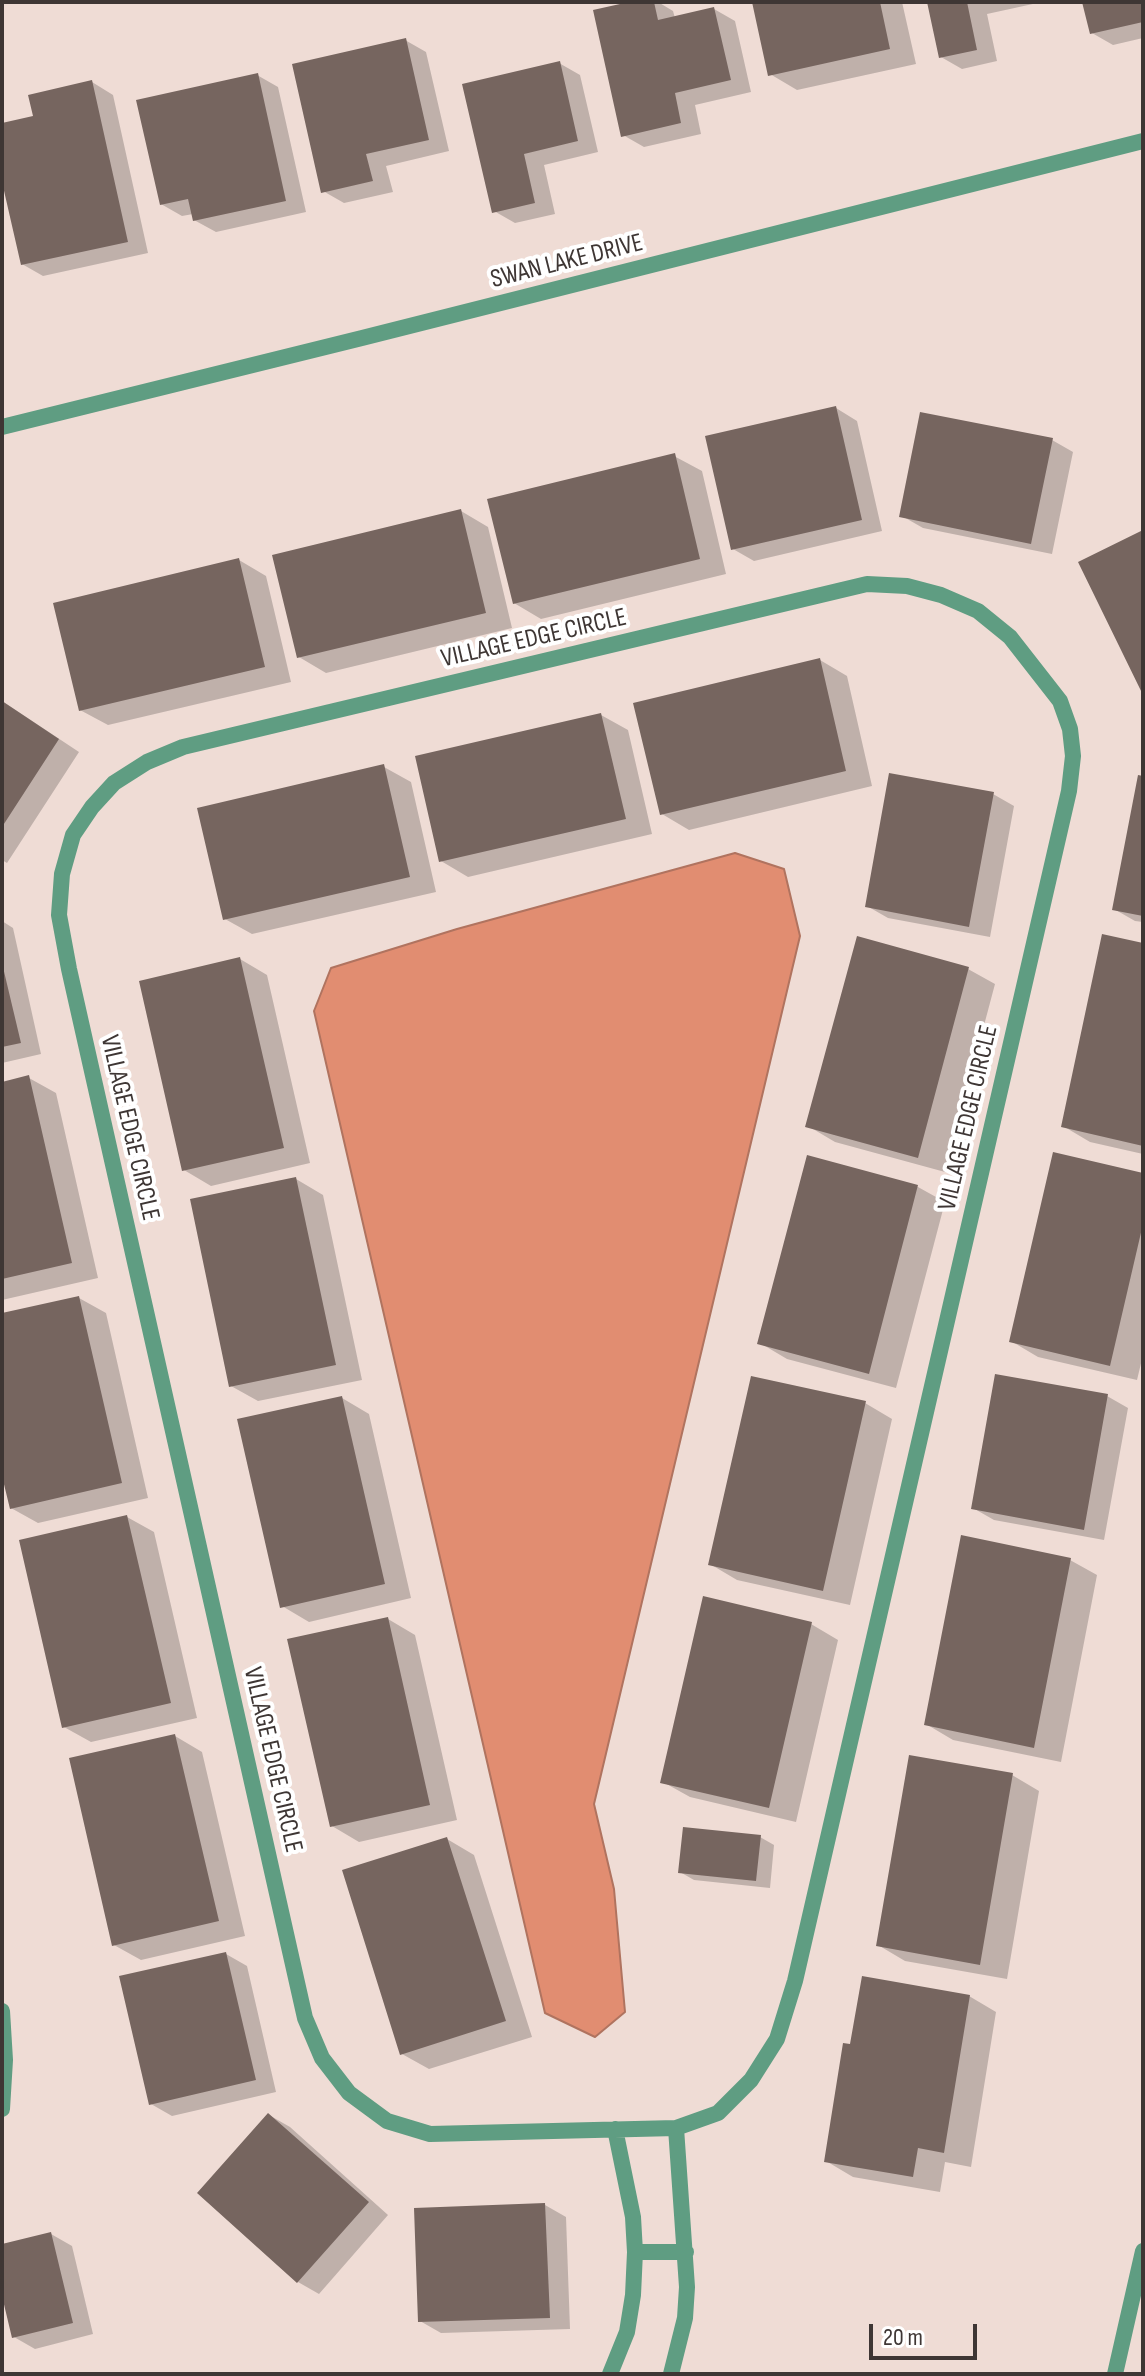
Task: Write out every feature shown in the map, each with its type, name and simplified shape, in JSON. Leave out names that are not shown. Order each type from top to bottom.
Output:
[{"type":"street","name":"SWAN LAKE DRIVE","points":[[2,427],[1143,141]]},
{"type":"street","name":"VILLAGE EDGE CIRCLE","points":[[867,584],[907,586],[941,595],[978,611],[1010,637],[1038,671],[1060,701],[1070,729],[1073,756],[1069,791],[795,1981],[777,2039],[751,2080],[718,2113],[676,2128],[430,2134],[387,2121],[349,2093],[322,2058],[305,2018],[69,969],[59,915],[62,874],[73,835],[92,807],[114,783],[147,762],[183,747],[867,584]]},
{"type":"street","points":[[2,2011],[5,2060],[2,2109]]},
{"type":"street","points":[[671,2374],[685,2318],[687,2287],[676,2128]]},
{"type":"street","points":[[610,2374],[627,2332],[635,2252],[633,2217],[615,2129]]},
{"type":"street","points":[[1115,2374],[1143,2251]]},
{"type":"street","points":[[635,2252],[686,2252]]},
{"type":"shaded area","points":[[735,853],[784,869],[800,936],[594,1804],[614,1889],[625,2012],[595,2037],[545,2013],[314,1011],[331,968],[457,929]]},
{"type":"building","points":[[629,2],[654,2],[658,20],[714,7],[731,80],[675,93],[681,123],[621,137],[593,10]]},
{"type":"building","points":[[752,2],[880,2],[890,49],[768,76]]},
{"type":"building","points":[[927,2],[967,2],[977,50],[939,58]]},
{"type":"building","points":[[1082,2],[1143,2],[1143,22],[1090,34]]},
{"type":"building","points":[[406,38],[429,140],[366,154],[373,181],[321,193],[292,64]]},
{"type":"building","points":[[560,61],[578,141],[524,154],[535,203],[492,213],[462,84]]},
{"type":"building","points":[[258,73],[286,201],[193,221],[188,199],[160,205],[136,100]]},
{"type":"building","points":[[92,80],[128,242],[21,265],[2,182],[2,123],[33,116],[28,95]]},
{"type":"building","points":[[836,406],[862,520],[731,550],[705,436]]},
{"type":"building","points":[[920,412],[1053,438],[1031,544],[899,517]]},
{"type":"building","points":[[675,453],[700,559],[513,604],[487,499]]},
{"type":"building","points":[[461,509],[486,613],[297,658],[272,555]]},
{"type":"building","points":[[1143,530],[1143,695],[1078,562]]},
{"type":"building","points":[[239,558],[265,667],[79,711],[53,603]]},
{"type":"building","points":[[820,658],[846,771],[660,815],[633,703]]},
{"type":"building","points":[[2,701],[59,739],[2,827]]},
{"type":"building","points":[[601,713],[626,819],[439,862],[415,756]]},
{"type":"building","points":[[384,764],[410,877],[223,920],[197,808]]},
{"type":"building","points":[[889,773],[994,792],[969,927],[865,907]]},
{"type":"building","points":[[1138,775],[1143,776],[1143,916],[1112,910]]},
{"type":"building","points":[[1102,934],[1143,943],[1143,1146],[1061,1127]]},
{"type":"building","points":[[857,936],[969,967],[918,1158],[805,1127]]},
{"type":"building","points":[[240,957],[284,1148],[182,1171],[139,981]]},
{"type":"building","points":[[2,963],[21,1043],[2,1047]]},
{"type":"building","points":[[29,1075],[72,1263],[2,1279],[2,1082]]},
{"type":"building","points":[[1053,1152],[1143,1173],[1143,1224],[1110,1366],[1009,1342]]},
{"type":"building","points":[[807,1155],[918,1185],[869,1374],[757,1344]]},
{"type":"building","points":[[296,1177],[336,1365],[229,1387],[190,1199]]},
{"type":"building","points":[[79,1296],[122,1483],[10,1509],[2,1476],[2,1313]]},
{"type":"building","points":[[995,1374],[1108,1394],[1084,1530],[971,1509]]},
{"type":"building","points":[[751,1376],[866,1401],[823,1591],[708,1565]]},
{"type":"building","points":[[342,1396],[385,1584],[280,1608],[237,1419]]},
{"type":"building","points":[[127,1515],[171,1703],[62,1728],[19,1540]]},
{"type":"building","points":[[961,1535],[1071,1558],[1034,1748],[924,1725]]},
{"type":"building","points":[[703,1596],[812,1622],[769,1808],[660,1783]]},
{"type":"building","points":[[388,1617],[430,1805],[330,1827],[287,1639]]},
{"type":"building","points":[[175,1734],[219,1921],[112,1946],[69,1758]]},
{"type":"building","points":[[909,1755],[1013,1773],[980,1965],[876,1946]]},
{"type":"building","points":[[683,1827],[761,1835],[756,1881],[678,1873]]},
{"type":"building","points":[[447,1837],[506,2021],[400,2055],[342,1870]]},
{"type":"building","points":[[226,1952],[256,2080],[149,2105],[119,1976]]},
{"type":"building","points":[[862,1976],[970,1995],[944,2153],[918,2148],[913,2177],[824,2162],[843,2043],[850,2044]]},
{"type":"building","points":[[268,2113],[369,2202],[297,2283],[197,2193]]},
{"type":"building","points":[[545,2203],[550,2318],[418,2322],[414,2208]]},
{"type":"building","points":[[51,2232],[73,2323],[12,2338],[2,2296],[2,2244]]}]
